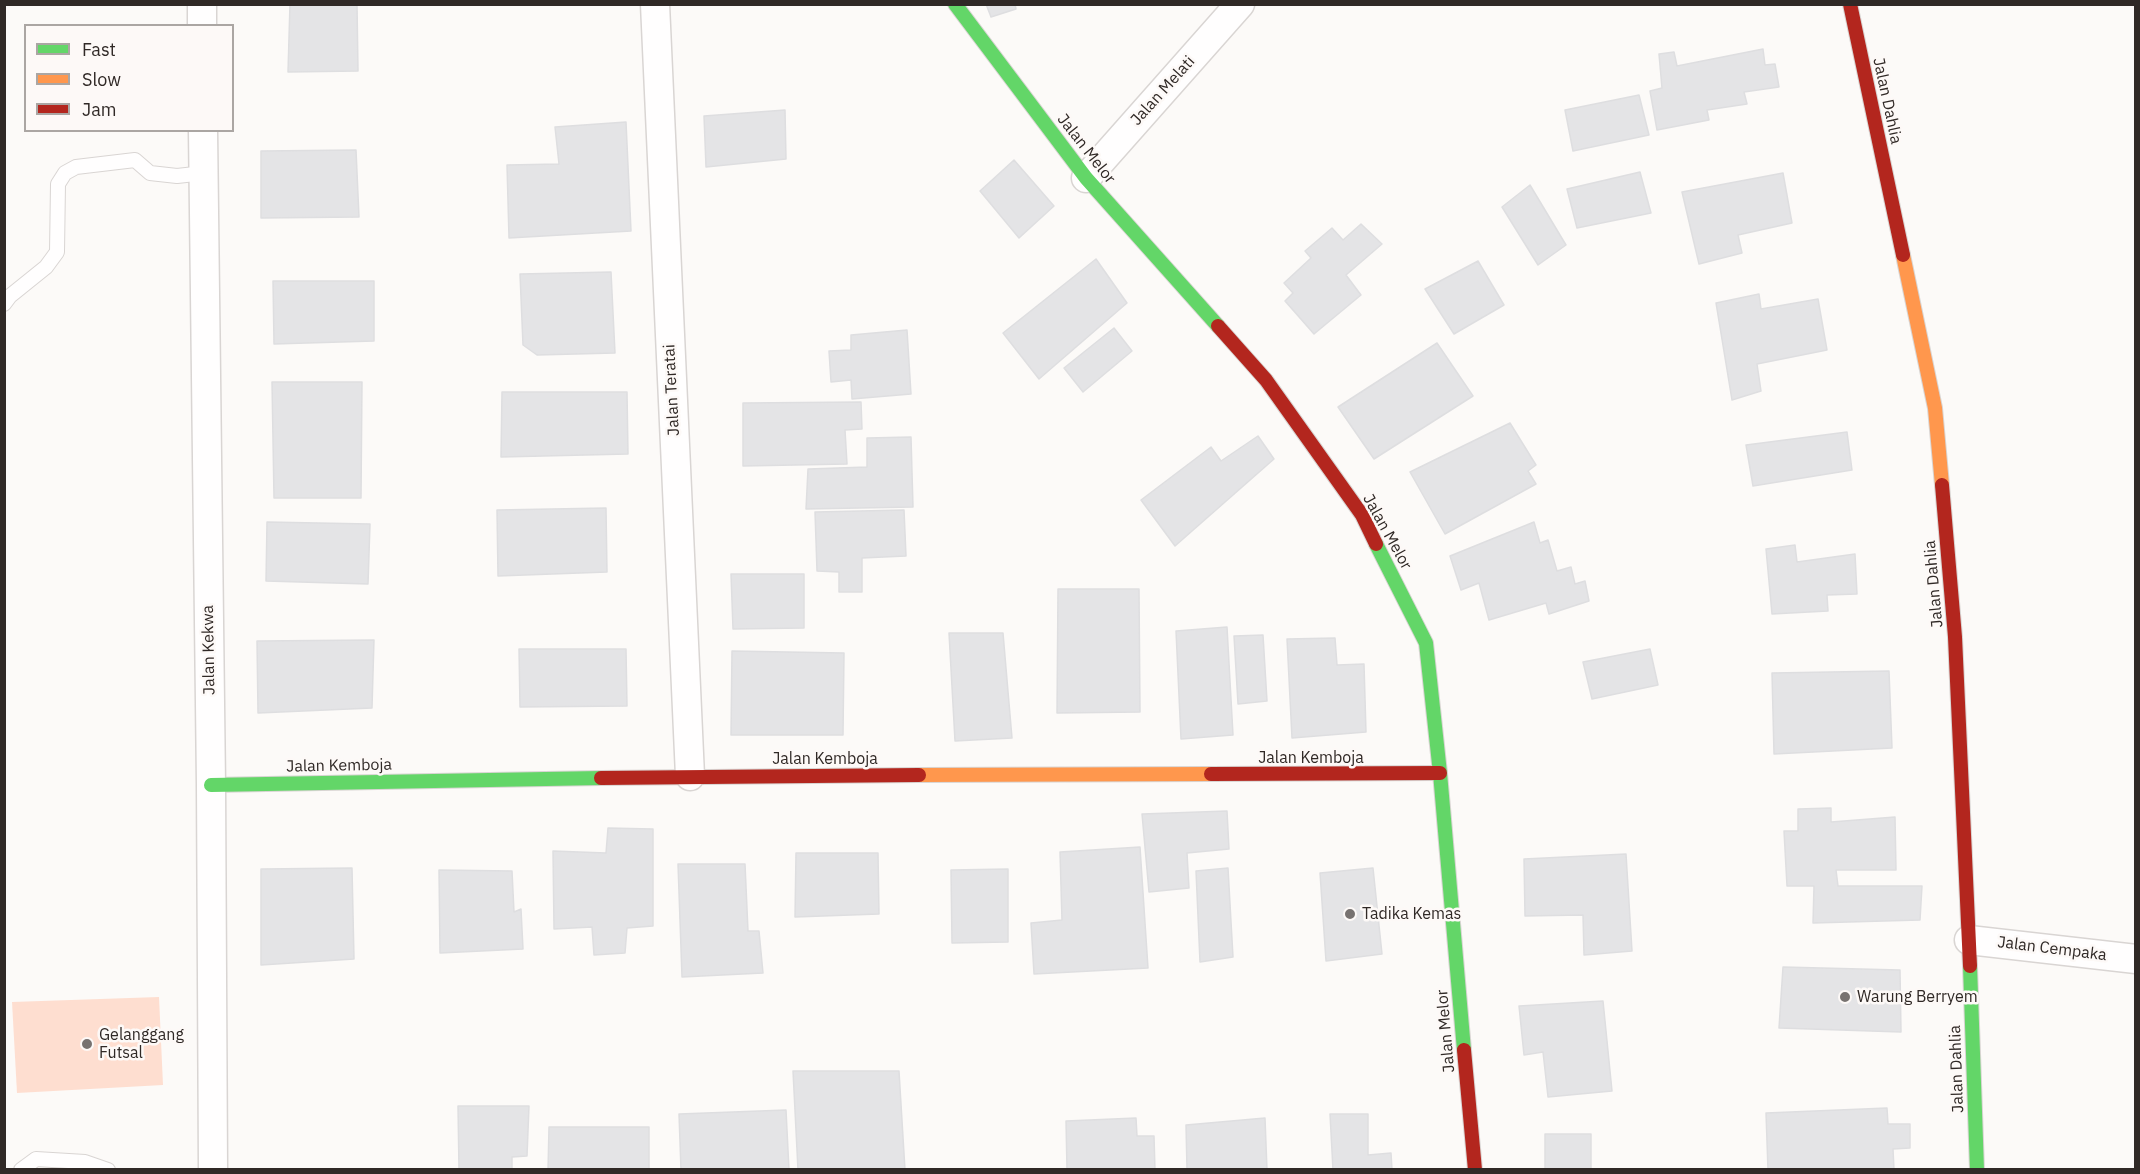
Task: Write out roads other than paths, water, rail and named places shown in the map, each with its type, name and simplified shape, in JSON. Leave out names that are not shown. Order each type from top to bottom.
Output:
[{"type":"street","points":[[202,4],[202,24]]},
{"type":"street","name":"Jalan Teratai","points":[[655,4],[690,776]]},
{"type":"street","name":"Jalan Melor","points":[[955,4],[1086,178],[1266,380],[1362,515],[1426,643],[1440,773],[1475,1170]]},
{"type":"street","name":"Jalan Melati","points":[[1086,178],[1240,4]]},
{"type":"street","name":"Jalan Dahlia","points":[[1850,4],[1935,408],[1955,636],[1970,939],[1977,1170]]},
{"type":"street","name":"Jalan Kekwa","points":[[203,132],[213,1170]]},
{"type":"street","name":"Jalan Kemboja","points":[[211,785],[690,776],[1440,773]]},
{"type":"street","name":"Jalan Cempaka","points":[[1970,939],[2136,959]]},
{"type":"lane","points":[[4,304],[10,296],[46,267],[57,252],[58,184],[65,173],[76,167],[135,160],[150,173],[177,176],[204,173]]},
{"type":"lane","points":[[21,1170],[36,1159],[85,1162],[108,1170]]},
{"type":"place","name":"Tadika Kemas","points":[[1350,914]]},
{"type":"place","name":"Warung Berryem","points":[[1845,997]]},
{"type":"place","name":"Gelanggang Futsal","points":[[87,1044]]}]
